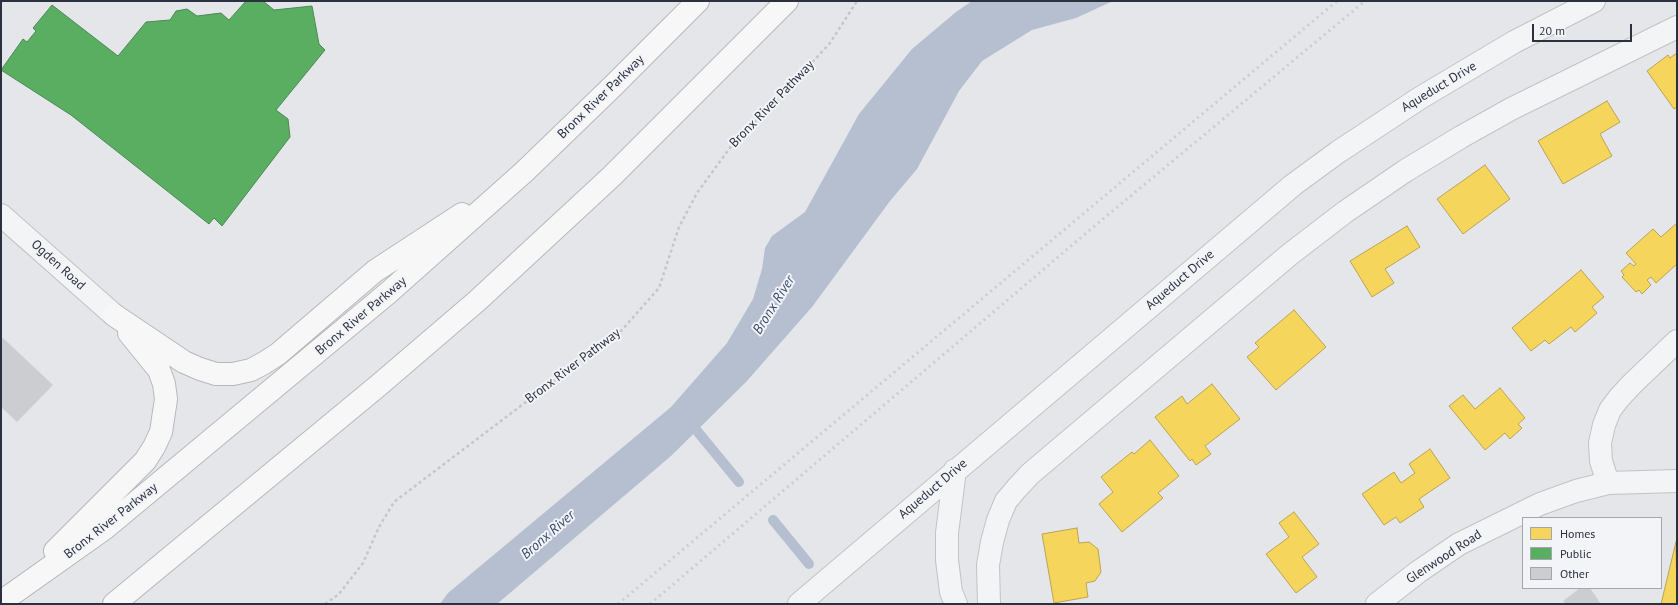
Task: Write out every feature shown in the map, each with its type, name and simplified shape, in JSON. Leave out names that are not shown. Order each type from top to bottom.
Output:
[{"type":"highway","name":"Bronx River Parkway","points":[[7,598],[116,519],[388,293],[524,172],[698,1]]},
{"type":"highway","points":[[114,604],[415,355],[499,281],[637,151],[787,1]]},
{"type":"highway","points":[[114,315],[184,362],[200,369],[216,374],[233,374],[251,370],[278,354],[375,272],[524,172]]},
{"type":"highway","points":[[7,598],[145,461],[154,447],[160,432],[166,399],[164,384],[159,370],[114,315]]},
{"type":"street","name":"Aqueduct Drive","points":[[799,604],[1263,210],[1338,152],[1455,76],[1514,42],[1594,1]]},
{"type":"street","points":[[989,604],[988,565],[992,542],[998,520],[1004,507],[1017,488],[1030,474],[1289,255],[1345,212],[1399,175],[1462,137],[1511,109],[1677,27]]},
{"type":"street","name":"Ogden Road","points":[[1,215],[114,315]]},
{"type":"street","points":[[1608,483],[1601,461],[1600,443],[1604,425],[1610,410],[1618,398],[1677,341]]},
{"type":"street","points":[[955,470],[947,533],[947,560],[951,592],[956,604]]},
{"type":"street","name":"Glenwood Road","points":[[1376,604],[1418,572],[1459,544],[1540,504],[1576,491],[1608,483],[1677,481]]},
{"type":"path","name":"Bronx River Pathway","points":[[325,604],[339,594],[363,563],[379,527],[394,502],[628,324],[659,288],[680,227],[697,193],[732,145],[830,43],[857,1]]},
{"type":"water","name":"Bronx River","points":[[972,1],[1113,1],[1076,18],[1032,30],[982,61],[959,91],[917,169],[890,201],[812,307],[746,382],[671,456],[497,604],[440,604],[448,593],[671,407],[727,343],[753,299],[762,269],[765,248],[772,236],[805,212],[859,114],[912,49],[956,12]]},
{"type":"building: Homes","points":[[1677,53],[1677,107],[1674,109],[1647,71],[1668,55],[1670,58]]},
{"type":"building: Homes","points":[[1607,101],[1620,122],[1600,134],[1612,156],[1563,184],[1538,141]]},
{"type":"building: Homes","points":[[1485,165],[1510,199],[1463,234],[1437,199]]},
{"type":"building: Homes","points":[[1677,223],[1677,264],[1656,283],[1651,277],[1647,280],[1651,285],[1642,294],[1639,290],[1636,292],[1622,277],[1624,275],[1621,271],[1630,263],[1634,266],[1636,264],[1626,253],[1653,229],[1661,237]]},
{"type":"building: Homes","points":[[1407,226],[1420,247],[1385,269],[1394,283],[1372,297],[1350,261]]},
{"type":"building: Homes","points":[[1581,270],[1604,297],[1592,307],[1597,313],[1575,332],[1571,327],[1549,344],[1545,340],[1531,351],[1512,328]]},
{"type":"building: Homes","points":[[1294,310],[1326,347],[1276,390],[1247,357],[1259,347],[1255,343]]},
{"type":"building: Homes","points":[[1212,384],[1240,419],[1205,446],[1211,454],[1196,465],[1192,459],[1190,461],[1155,417],[1182,396],[1187,404]]},
{"type":"building: Homes","points":[[1500,388],[1525,418],[1518,424],[1522,428],[1510,439],[1505,433],[1485,450],[1449,406],[1463,395],[1475,409]]},
{"type":"building: Homes","points":[[1150,440],[1179,476],[1158,493],[1163,498],[1122,532],[1099,504],[1113,492],[1101,477],[1132,452],[1134,454]]},
{"type":"building: Homes","points":[[1430,449],[1450,478],[1419,499],[1424,507],[1400,523],[1396,517],[1384,525],[1362,494],[1394,472],[1401,483],[1415,473],[1409,464]]},
{"type":"building: Homes","points":[[1294,512],[1319,544],[1302,557],[1317,577],[1296,593],[1266,554],[1289,537],[1279,523]]},
{"type":"building: Homes","points":[[1077,528],[1079,543],[1089,542],[1098,549],[1101,572],[1095,581],[1086,583],[1088,597],[1054,603],[1042,534]]},
{"type":"building: Homes","points":[[1676,542],[1677,604],[1661,604]]},
{"type":"building: Public","points":[[246,1],[263,1],[274,10],[312,6],[319,44],[325,50],[276,110],[288,119],[290,137],[222,226],[214,218],[209,224],[71,115],[1,70],[23,39],[27,42],[36,31],[33,28],[52,5],[118,56],[146,22],[170,20],[176,11],[187,9],[197,16],[221,13],[229,20]]},
{"type":"building: Other","points":[[3,338],[53,385],[17,422],[1,407],[1,340]]},
{"type":"building: Other","points":[[1579,589],[1591,589],[1601,604],[1566,604],[1563,601]]},
{"type":"waterway","points":[[688,420],[739,482]]},
{"type":"waterway","points":[[773,520],[809,564]]},
{"type":"railway","points":[[618,604],[1337,1]]},
{"type":"railway","points":[[650,604],[1091,229],[1365,1]]}]
